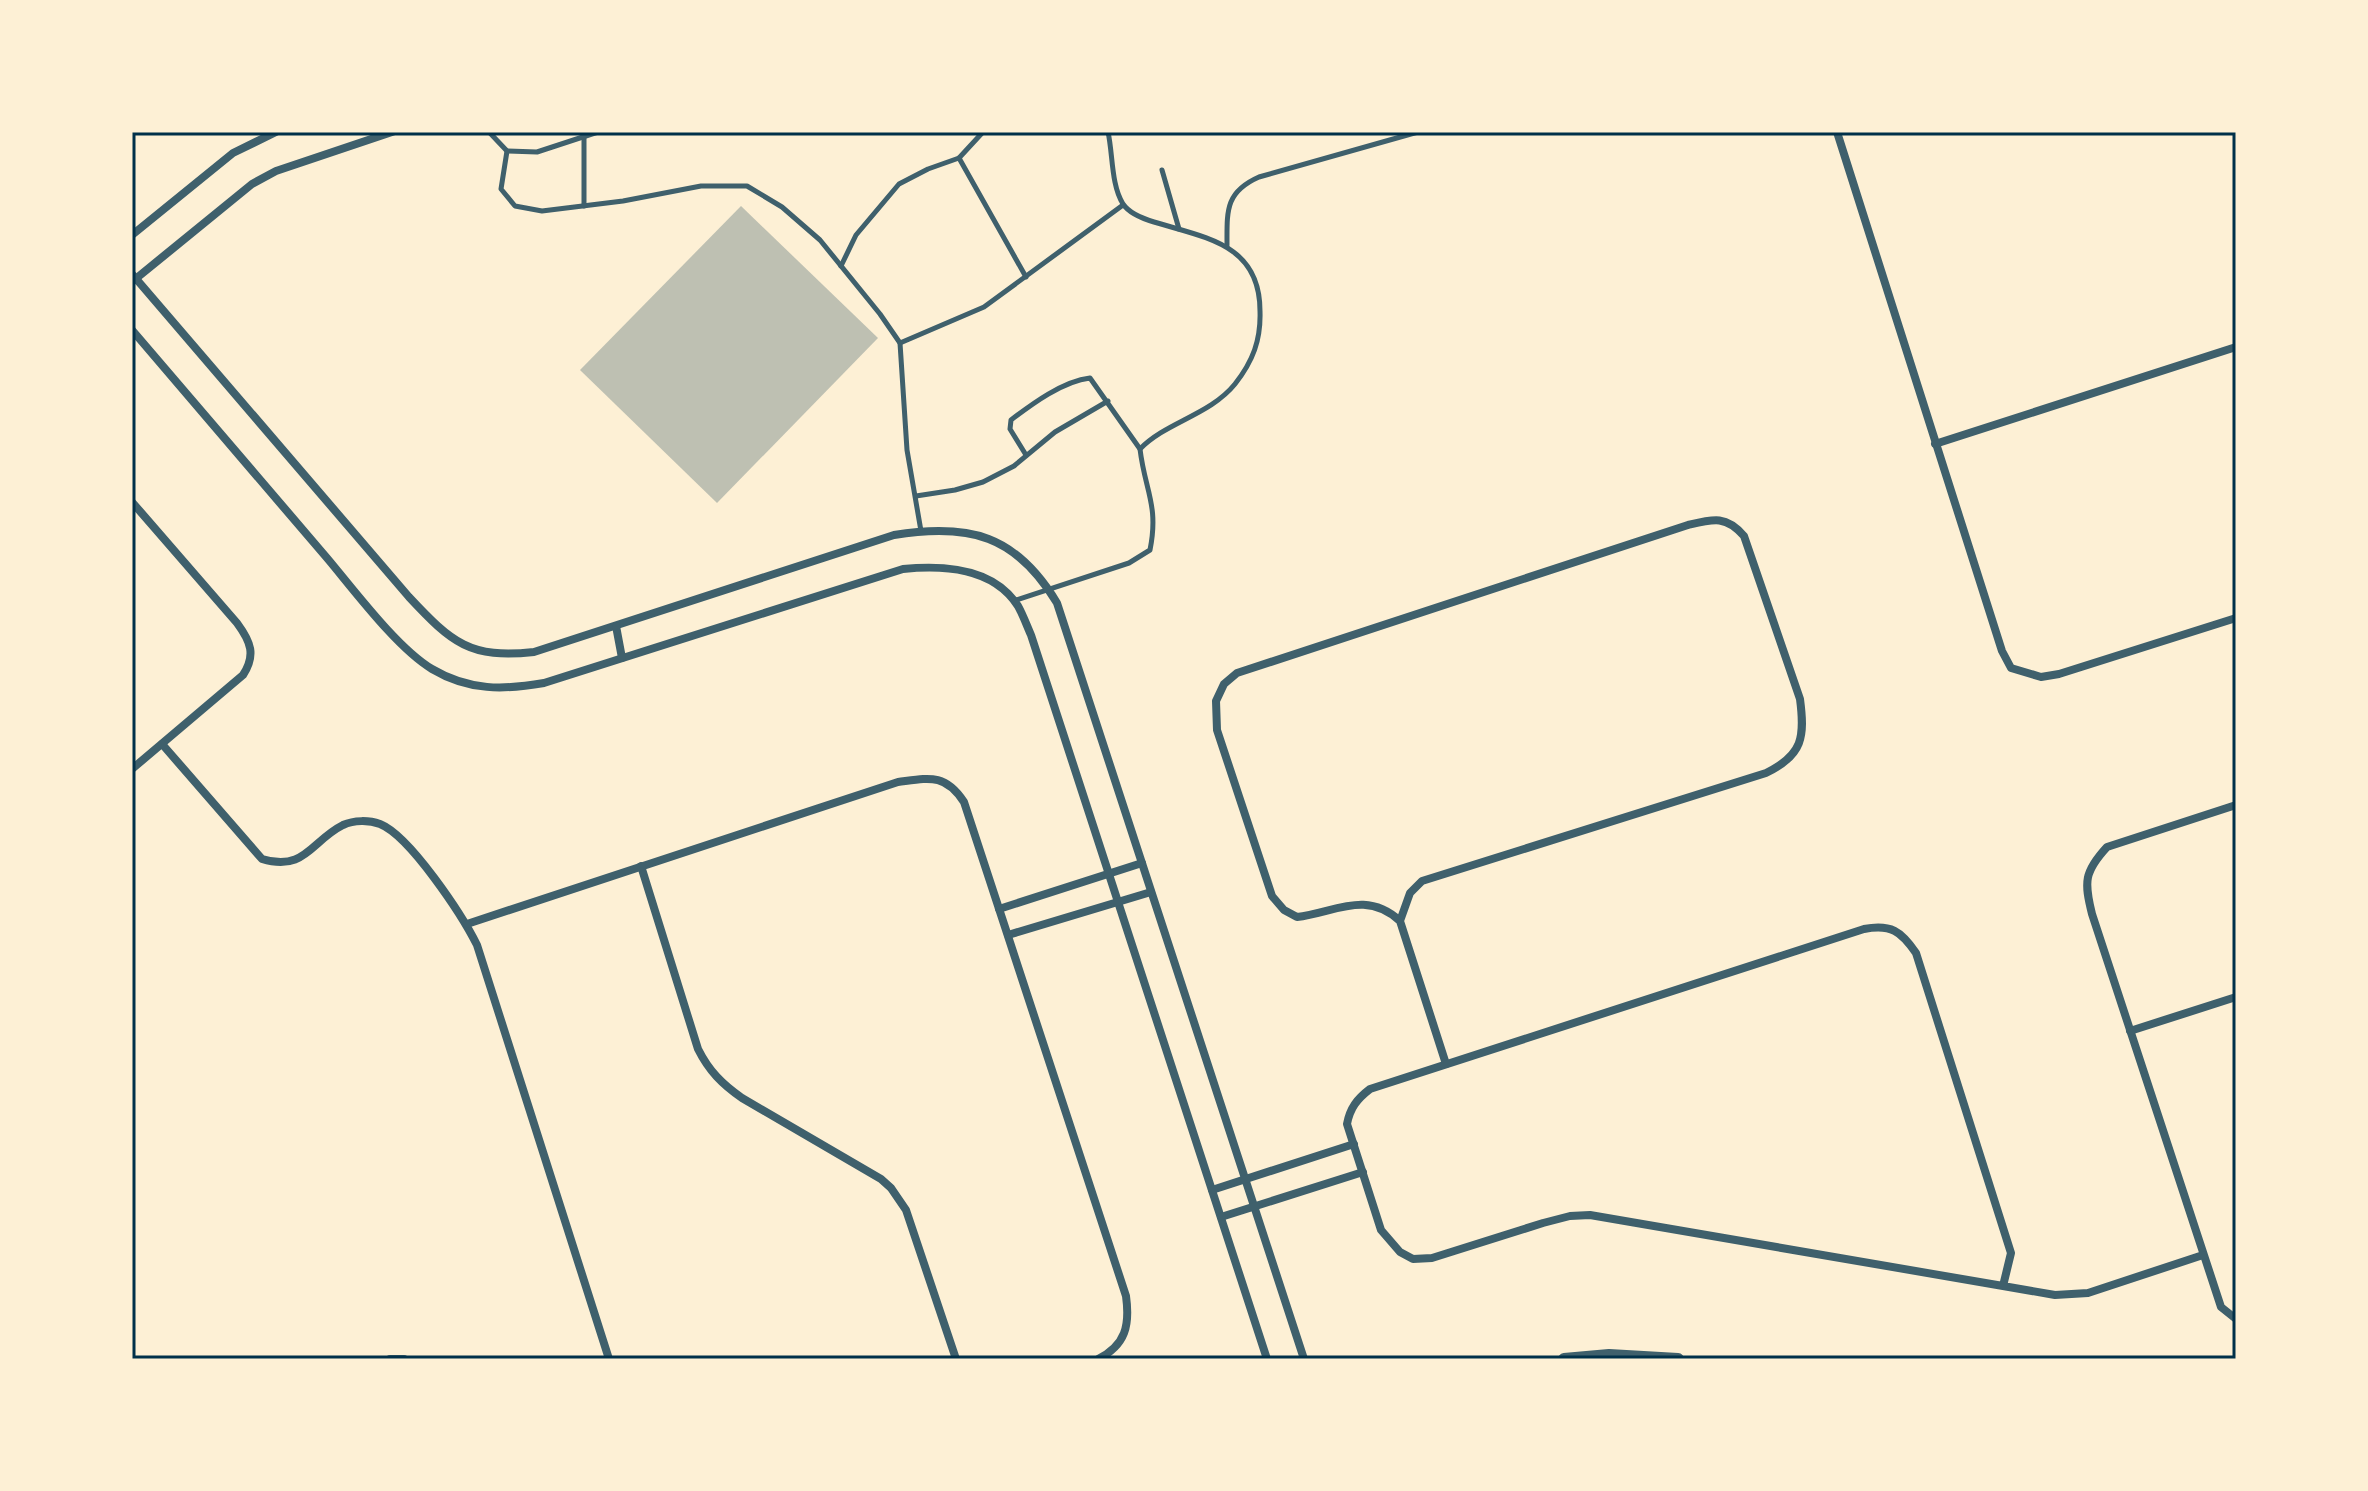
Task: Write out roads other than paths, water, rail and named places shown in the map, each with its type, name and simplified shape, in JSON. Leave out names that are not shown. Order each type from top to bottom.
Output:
[{"type":"street","points":[[132,235],[233,153],[276,132]]},
{"type":"street","points":[[392,132],[276,171],[252,184],[133,278],[409,597],[453,640],[478,651],[503,655],[534,652],[894,535],[921,531],[965,531],[995,541],[1023,559],[1049,591],[1065,629],[1304,1359]]},
{"type":"street","points":[[1837,132],[2002,651],[2011,668],[2041,677],[2059,674],[2236,618]]},
{"type":"street","points":[[132,330],[376,616],[431,668],[470,684],[507,689],[544,683],[903,569],[934,566],[964,570],[993,583],[1013,601],[1031,635],[1267,1359]]},
{"type":"street","points":[[1935,444],[2236,347]]},
{"type":"street","points":[[132,502],[237,623],[249,639],[252,652],[250,664],[243,675],[132,769]]},
{"type":"street","points":[[1400,921],[1410,893],[1422,881],[1766,773],[1786,764],[1796,751],[1801,737],[1803,721],[1800,699],[1744,536],[1735,525],[1724,520],[1688,525],[1237,673],[1224,684],[1216,701],[1217,730],[1272,896],[1284,910],[1297,917],[1355,904],[1371,904],[1390,911],[1400,921],[1446,1064]]},
{"type":"street","points":[[616,626],[622,658]]},
{"type":"street","points":[[162,744],[262,859],[275,863],[291,862],[302,858],[343,825],[357,821],[382,825],[408,848],[447,894],[477,945],[609,1359]]},
{"type":"street","points":[[467,924],[898,782],[941,779],[956,789],[964,802],[1126,1296],[1129,1316],[1127,1331],[1120,1344],[1098,1359]]},
{"type":"street","points":[[2236,805],[2107,847],[2093,862],[2086,888],[2221,1307],[2236,1319]]},
{"type":"street","points":[[999,909],[1142,863]]},
{"type":"street","points":[[641,866],[706,1066],[742,1098],[881,1179],[891,1188],[906,1210],[956,1359]]},
{"type":"street","points":[[1008,935],[1151,892]]},
{"type":"street","points":[[2003,1286],[2011,1253],[1916,953],[1904,935],[1880,926],[1370,1089],[1361,1095],[1349,1115],[1347,1124],[1381,1230],[1400,1252],[1413,1259],[1432,1258],[1570,1216],[1590,1215],[2055,1295],[2088,1293],[2203,1255]]},
{"type":"street","points":[[2130,1031],[2236,997]]},
{"type":"street","points":[[1212,1190],[1354,1144]]},
{"type":"street","points":[[1221,1217],[1363,1172]]},
{"type":"street","points":[[1564,1359],[1609,1355],[1678,1359]]},
{"type":"street","points":[[390,1359],[404,1359]]},
{"type":"lane","points":[[489,132],[507,151],[537,152],[598,132]]},
{"type":"lane","points":[[841,266],[856,235],[899,184],[959,158],[983,132]]},
{"type":"lane","points":[[1108,132],[1116,183],[1123,205],[1142,218],[1227,245],[1241,256],[1260,292],[1261,330],[1254,357],[1233,387],[1200,413],[1150,438],[1140,449]]},
{"type":"lane","points":[[1227,245],[1230,204],[1242,184],[1418,132]]},
{"type":"lane","points":[[584,136],[584,206]]},
{"type":"lane","points":[[507,151],[501,189],[515,206],[542,211],[623,201],[701,186],[747,186],[782,207],[820,240],[900,343],[907,450],[921,531]]},
{"type":"lane","points":[[959,158],[1026,277]]},
{"type":"lane","points":[[1162,170],[1179,229]]},
{"type":"lane","points":[[900,343],[984,307],[1123,205]]},
{"type":"lane","points":[[1013,601],[1129,563],[1150,550],[1155,528],[1153,502],[1140,449],[1090,378],[1079,379],[1011,420],[1010,429],[1026,455]]},
{"type":"lane","points":[[916,496],[983,482],[1014,466],[1055,432],[1108,401]]}]
